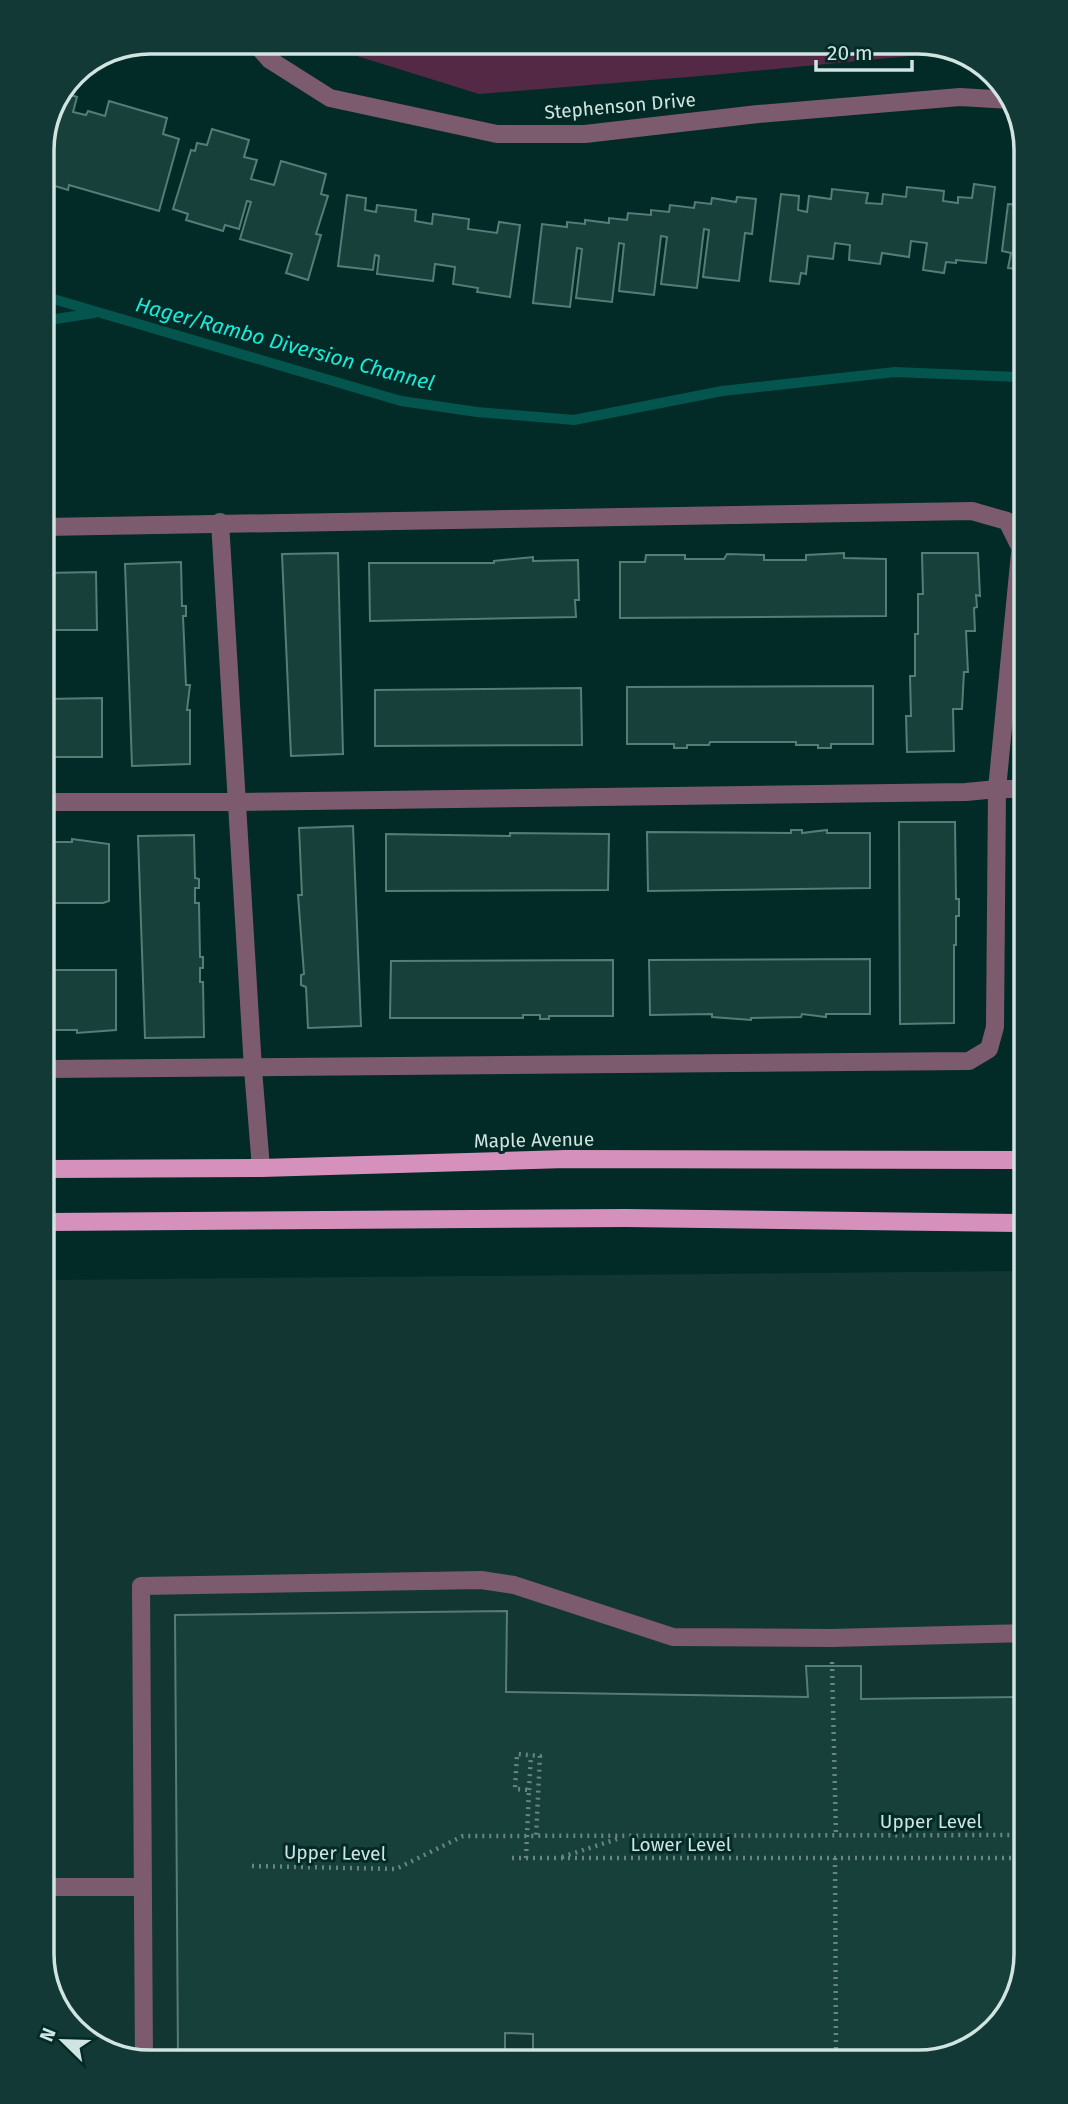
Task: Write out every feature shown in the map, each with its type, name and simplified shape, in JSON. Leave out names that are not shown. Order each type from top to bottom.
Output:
[{"type":"main road","name":"Maple Avenue","points":[[54,1169],[261,1168],[566,1159],[1014,1160]]},
{"type":"main road","points":[[54,1222],[625,1218],[1014,1223]]},
{"type":"street","name":"Stephenson Drive","points":[[265,54],[330,98],[498,134],[585,134],[758,114],[960,97],[999,99]]},
{"type":"street","points":[[54,527],[972,511],[1007,521],[1014,535]]},
{"type":"street","points":[[220,522],[261,1168]]},
{"type":"street","points":[[54,1069],[969,1061],[989,1049],[995,1027],[997,789],[1014,615]]},
{"type":"street","points":[[54,802],[237,802],[966,792],[1014,789]]},
{"type":"street","points":[[144,2050],[141,1586],[481,1580],[514,1585],[673,1637],[831,1638],[1014,1633]]},
{"type":"street","points":[[54,1886],[141,1887]]},
{"type":"path","points":[[831,1638],[836,1836]]},
{"type":"path","points":[[529,1790],[515,1790],[517,1754],[540,1755],[536,1837]]},
{"type":"path","points":[[526,1858],[531,1755]]},
{"type":"path","name":"Upper Level","points":[[252,1866],[396,1869],[463,1836],[1014,1835]]},
{"type":"path","points":[[558,1858],[624,1837]]},
{"type":"path","name":"Lower Level","points":[[512,1858],[1014,1858]]},
{"type":"path","points":[[835,1858],[836,2050]]},
{"type":"shaded area","points":[[351,54],[927,54],[712,75],[479,94]]},
{"type":"shaded area","points":[[1014,1271],[1014,1954],[1010,1979],[998,2007],[976,2030],[955,2042],[918,2050],[144,2050],[113,2042],[98,2034],[98,2006],[70,2006],[56,1973],[54,1280]]},
{"type":"building","points":[[72,95],[77,97],[73,112],[86,115],[88,111],[105,116],[109,101],[167,118],[163,134],[179,139],[159,211],[69,185],[68,190],[54,186],[54,144],[64,108]]},
{"type":"building","points":[[212,129],[249,140],[244,157],[257,160],[251,179],[274,185],[281,161],[326,174],[321,194],[328,196],[316,234],[321,235],[308,280],[286,273],[292,254],[240,239],[251,202],[247,201],[239,229],[225,225],[223,231],[186,220],[188,214],[173,209],[191,150],[195,151],[197,143],[207,145]]},
{"type":"building","points":[[974,184],[995,187],[986,263],[956,260],[956,263],[946,262],[944,273],[923,270],[927,243],[911,241],[909,257],[882,253],[880,264],[849,260],[850,245],[835,243],[833,259],[808,256],[806,274],[801,273],[799,284],[770,281],[781,194],[799,196],[798,210],[807,212],[809,196],[831,199],[832,189],[868,193],[866,203],[882,204],[883,194],[906,197],[907,187],[944,191],[943,201],[958,203],[958,197],[972,198]]},
{"type":"building","points":[[347,195],[366,198],[365,210],[376,212],[377,205],[416,210],[415,221],[432,224],[433,214],[469,219],[468,229],[497,233],[499,222],[520,225],[510,297],[477,292],[478,288],[453,284],[455,267],[435,264],[433,281],[377,274],[379,256],[375,255],[373,270],[338,266]]},
{"type":"building","points":[[737,197],[756,199],[752,234],[745,233],[739,281],[703,277],[709,230],[704,229],[697,288],[661,284],[667,237],[661,236],[654,295],[619,291],[624,244],[619,243],[612,302],[576,298],[582,249],[577,248],[570,307],[533,303],[542,224],[567,227],[567,222],[585,224],[585,220],[609,223],[609,218],[627,220],[628,213],[651,215],[651,210],[669,212],[670,205],[694,208],[695,202],[711,204],[712,198],[736,202]]},
{"type":"building","points":[[1008,204],[1014,205],[1014,269],[1008,268],[1011,253],[1002,251]]},
{"type":"building","points":[[338,553],[343,754],[291,756],[282,554]]},
{"type":"building","points":[[844,553],[844,558],[886,559],[886,616],[620,618],[620,562],[645,562],[646,555],[724,559],[727,554],[764,555],[764,560],[806,560],[806,555]]},
{"type":"building","points":[[922,553],[978,553],[980,596],[976,595],[977,607],[974,608],[975,631],[966,631],[968,672],[964,672],[962,709],[953,709],[954,751],[907,752],[906,716],[911,716],[910,676],[915,676],[918,594],[923,594]]},
{"type":"building","points":[[533,557],[533,561],[578,560],[579,600],[575,600],[576,617],[370,621],[369,563],[494,563]]},
{"type":"building","points":[[181,562],[182,606],[186,606],[186,616],[183,616],[186,685],[190,685],[187,710],[190,710],[190,764],[132,766],[125,564]]},
{"type":"building","points":[[96,572],[97,630],[54,630],[54,573]]},
{"type":"building","points":[[873,686],[873,744],[831,744],[831,748],[818,748],[818,745],[796,745],[796,742],[710,742],[709,745],[674,748],[674,744],[627,744],[627,687]]},
{"type":"building","points":[[581,688],[582,745],[375,746],[375,690]]},
{"type":"building","points":[[102,698],[102,757],[54,757],[54,699]]},
{"type":"building","points":[[899,822],[955,822],[956,899],[959,899],[959,916],[956,916],[954,945],[954,1023],[900,1024]]},
{"type":"building","points":[[353,826],[361,1026],[308,1028],[306,987],[301,985],[301,975],[304,974],[298,895],[302,895],[299,828]]},
{"type":"building","points":[[791,830],[802,830],[802,833],[827,830],[827,833],[870,833],[870,888],[648,891],[647,832],[791,833]]},
{"type":"building","points":[[510,833],[609,834],[608,890],[386,891],[386,834],[510,836]]},
{"type":"building","points":[[194,835],[195,878],[199,879],[199,888],[195,888],[195,903],[199,903],[200,957],[203,957],[200,982],[203,982],[204,1037],[145,1038],[138,836]]},
{"type":"building","points":[[72,839],[109,844],[109,901],[54,903],[54,842],[72,842]]},
{"type":"building","points":[[870,959],[870,1014],[826,1014],[826,1017],[802,1014],[801,1017],[751,1020],[712,1017],[712,1014],[650,1015],[649,960]]},
{"type":"building","points":[[613,960],[613,1016],[549,1016],[549,1019],[540,1019],[540,1015],[523,1015],[523,1018],[390,1018],[391,961]]},
{"type":"building","points":[[54,970],[116,970],[116,1030],[77,1033],[77,1030],[54,1030]]},
{"type":"building","points":[[507,1611],[506,1692],[808,1697],[806,1666],[861,1666],[861,1699],[1014,1697],[1014,1954],[1006,1991],[990,2017],[966,2037],[937,2048],[918,2050],[533,2050],[533,2034],[505,2033],[505,2050],[178,2050],[175,1615]]},
{"type":"waterway","name":"Hager/Rambo Diversion Channel","points":[[54,299],[401,401],[477,412],[574,420],[722,391],[895,372],[1014,377]]},
{"type":"waterway","points":[[54,319],[94,313]]}]
